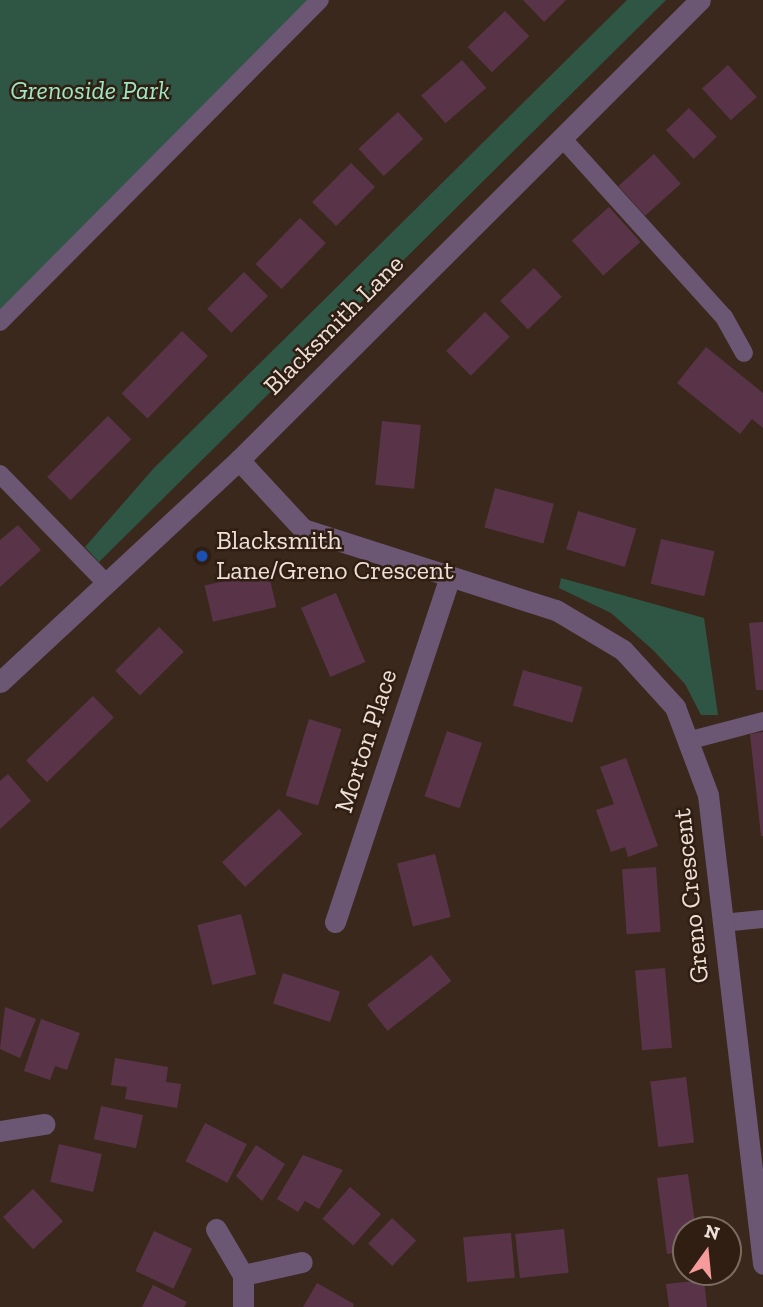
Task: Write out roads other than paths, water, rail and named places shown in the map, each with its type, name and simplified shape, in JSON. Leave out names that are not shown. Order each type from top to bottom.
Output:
[{"type":"street","name":"Blacksmith Lane","points":[[0,682],[239,460],[700,0]]},
{"type":"street","name":"Greno Crescent","points":[[239,460],[303,528],[535,602],[593,629],[652,679],[691,740],[708,795],[763,1264]]},
{"type":"street","name":"Morton Place","points":[[335,922],[450,577]]},
{"type":"street","points":[[0,1131],[44,1124]]},
{"type":"street","points":[[216,1229],[243,1275],[243,1307]]},
{"type":"street","points":[[243,1275],[302,1262]]},
{"type":"lane","points":[[0,323],[320,0]]},
{"type":"lane","points":[[562,138],[724,317],[744,353]]},
{"type":"lane","points":[[0,474],[107,584]]},
{"type":"lane","points":[[691,740],[763,721]]},
{"type":"lane","points":[[722,923],[763,919]]},
{"type":"place","name":"Blacksmith Lane/Greno Crescent","points":[[202,556]]},
{"type":"park label","name":"Grenoside Park","points":[[90,91]]}]
